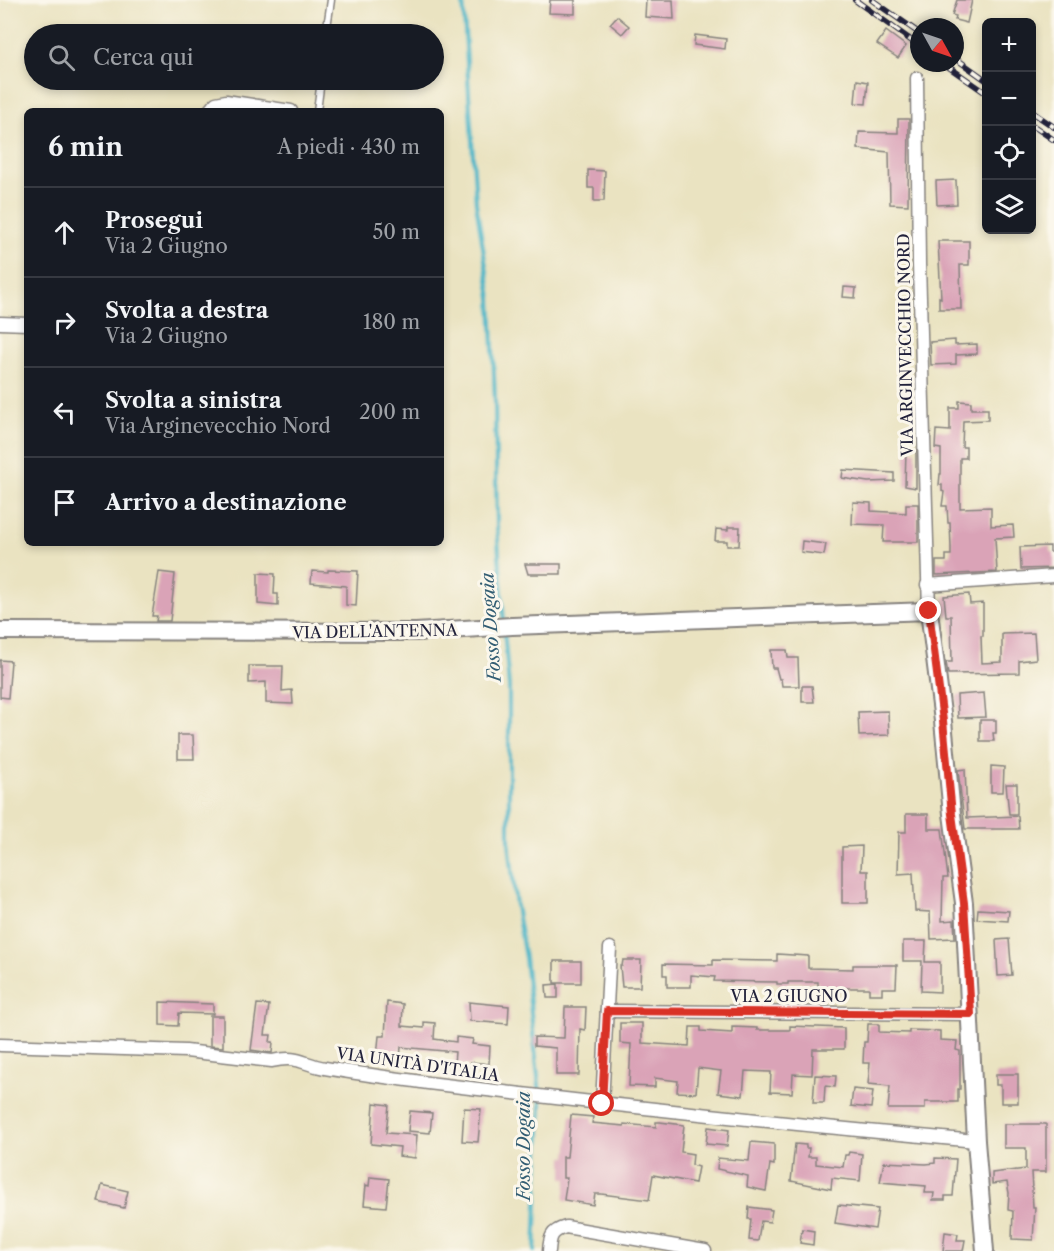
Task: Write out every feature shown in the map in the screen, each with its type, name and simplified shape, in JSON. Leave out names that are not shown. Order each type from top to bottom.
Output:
[{"type":"street","name":"VIA ARGINVECCHIO NORD","points":[[917,78],[919,264],[929,611]]},
{"type":"street","points":[[212,108],[216,103],[226,101],[272,108]]},
{"type":"street","points":[[0,323],[24,324]]},
{"type":"street","points":[[927,585],[1054,576]]},
{"type":"street","points":[[929,611],[964,903],[984,1251]]},
{"type":"street","name":"VIA DELL'ANTENNA","points":[[0,631],[416,632],[929,611]]},
{"type":"street","points":[[602,1104],[610,948]]},
{"type":"street","name":"VIA 2 GIUGNO","points":[[607,1011],[971,1014]]},
{"type":"street","name":"VIA UNITÀ D'ITALIA","points":[[0,1045],[186,1051],[272,1061],[286,1058],[302,1060],[321,1068],[372,1076],[602,1104],[794,1125],[976,1141]]},
{"type":"street","points":[[549,1251],[550,1237],[557,1229],[566,1227],[705,1251]]},
{"type":"lane","points":[[327,24],[331,0]]},
{"type":"lane","points":[[317,108],[320,90]]},
{"type":"building","points":[[550,0],[575,0],[575,14],[549,13]]},
{"type":"building","points":[[646,0],[673,0],[674,19],[645,17]]},
{"type":"building","points":[[957,0],[972,0],[967,23],[964,22],[964,18],[956,18],[956,16],[952,15]]},
{"type":"building","points":[[617,16],[629,26],[622,34],[610,24]]},
{"type":"building","points":[[886,31],[906,46],[898,58],[877,44]]},
{"type":"building","points":[[695,35],[726,39],[725,49],[694,45]]},
{"type":"building","points":[[857,80],[868,82],[866,104],[855,103]]},
{"type":"building","points":[[898,119],[909,119],[908,205],[890,204],[889,152],[858,149],[859,132],[898,133]]},
{"type":"building","points":[[588,170],[605,171],[604,201],[594,201],[594,188],[588,188]]},
{"type":"building","points":[[956,180],[957,204],[937,205],[936,181]]},
{"type":"building","points":[[938,241],[969,241],[969,265],[960,265],[961,309],[939,309],[939,297],[941,298]]},
{"type":"building","points":[[844,287],[856,288],[855,298],[843,297]]},
{"type":"building","points":[[955,340],[955,345],[977,344],[977,354],[956,355],[956,364],[931,365],[930,342]]},
{"type":"building","points":[[959,401],[971,402],[971,409],[988,409],[988,420],[963,421],[962,447],[966,447],[966,458],[960,458],[960,508],[991,507],[991,526],[1013,525],[1014,537],[995,538],[997,572],[936,575],[936,561],[946,561],[946,555],[951,555],[951,548],[947,506],[942,506],[944,492],[942,485],[939,485],[941,449],[935,448],[936,430],[950,431],[950,408],[959,408]]},
{"type":"building","points":[[906,450],[916,451],[916,488],[905,486]]},
{"type":"building","points":[[843,470],[894,473],[894,481],[868,482],[842,478]]},
{"type":"building","points":[[853,502],[871,503],[871,511],[906,513],[906,504],[918,504],[918,542],[883,542],[884,525],[852,524]]},
{"type":"building","points":[[728,527],[740,527],[739,546],[727,546],[727,541],[715,541],[716,529],[728,530]]},
{"type":"building","points":[[802,541],[826,544],[824,555],[801,552]]},
{"type":"building","points":[[1050,546],[1050,552],[1054,552],[1054,568],[1021,569],[1020,547]]},
{"type":"building","points":[[525,564],[561,564],[561,574],[528,574]]},
{"type":"building","points":[[328,570],[358,571],[356,606],[346,605],[346,586],[311,583],[312,571],[328,572]]},
{"type":"building","points":[[159,572],[175,574],[170,621],[156,621],[157,616],[152,616]]},
{"type":"building","points":[[258,573],[275,574],[274,594],[278,594],[278,606],[258,604]]},
{"type":"building","points":[[969,594],[970,604],[983,603],[982,663],[1002,662],[1002,634],[1034,633],[1036,659],[1019,661],[1019,673],[948,674],[946,662],[952,662],[951,616],[946,616],[944,596]]},
{"type":"building","points":[[771,650],[787,650],[788,658],[798,658],[799,686],[782,686],[776,668],[772,668]]},
{"type":"building","points":[[0,660],[11,661],[8,698],[0,697]]},
{"type":"building","points":[[249,666],[283,666],[282,691],[292,690],[293,704],[266,703],[266,682],[249,683]]},
{"type":"building","points":[[802,686],[812,686],[814,702],[802,702]]},
{"type":"building","points":[[984,693],[986,717],[958,718],[957,695]]},
{"type":"building","points":[[888,711],[889,735],[859,736],[858,712]]},
{"type":"building","points":[[980,720],[996,720],[994,741],[980,741]]},
{"type":"building","points":[[178,735],[193,735],[194,759],[178,759]]},
{"type":"building","points":[[991,766],[1004,767],[1003,792],[991,792]]},
{"type":"building","points":[[965,769],[967,818],[1018,816],[1019,829],[965,829],[958,770]]},
{"type":"building","points":[[1006,784],[1017,784],[1017,814],[1009,814]]},
{"type":"building","points":[[906,814],[928,814],[928,829],[942,829],[948,878],[943,878],[942,921],[954,920],[955,938],[931,939],[930,912],[915,911],[913,873],[898,874],[899,832],[906,832]]},
{"type":"building","points":[[862,846],[861,871],[868,871],[868,903],[842,903],[842,847]]},
{"type":"building","points":[[978,909],[1009,911],[1008,921],[977,919]]},
{"type":"building","points":[[1009,939],[1012,975],[998,976],[996,940]]},
{"type":"building","points":[[903,941],[926,941],[925,962],[940,962],[940,992],[921,991],[922,961],[903,961]]},
{"type":"building","points":[[777,954],[808,956],[808,968],[853,969],[853,965],[897,965],[896,988],[882,988],[882,994],[869,994],[869,988],[844,988],[844,991],[825,990],[825,987],[818,987],[818,982],[777,984],[777,982],[714,981],[715,977],[691,975],[691,987],[667,987],[667,975],[663,975],[663,964],[713,965],[713,960],[777,961]]},
{"type":"building","points":[[623,960],[641,960],[640,987],[622,987],[620,966]]},
{"type":"building","points":[[554,961],[581,961],[581,983],[554,983]]},
{"type":"building","points":[[558,984],[558,998],[547,998],[546,985]]},
{"type":"building","points":[[160,1002],[213,1004],[213,1014],[179,1013],[178,1026],[160,1025]]},
{"type":"building","points":[[387,1002],[403,1004],[402,1026],[424,1028],[424,1022],[435,1023],[434,1039],[456,1042],[456,1037],[473,1039],[472,1044],[490,1046],[489,1064],[471,1062],[471,1066],[454,1064],[455,1052],[401,1047],[400,1059],[377,1056],[379,1036],[385,1036]]},
{"type":"building","points":[[469,1002],[509,1006],[508,1024],[470,1021]]},
{"type":"building","points":[[257,1004],[269,1005],[265,1035],[271,1035],[272,1053],[251,1050]]},
{"type":"building","points":[[565,1007],[586,1007],[585,1030],[580,1029],[579,1075],[556,1075],[556,1048],[534,1046],[534,1037],[564,1038]]},
{"type":"building","points":[[210,1016],[223,1016],[223,1047],[210,1046]]},
{"type":"building","points":[[620,1023],[642,1023],[642,1043],[689,1046],[690,1027],[701,1027],[701,1031],[732,1033],[732,1027],[757,1028],[757,1030],[790,1030],[790,1026],[844,1028],[844,1049],[813,1049],[812,1075],[793,1074],[792,1093],[770,1092],[771,1072],[745,1071],[743,1096],[718,1093],[721,1071],[698,1068],[696,1093],[677,1092],[678,1081],[655,1078],[655,1087],[629,1086],[631,1044],[620,1043]]},
{"type":"building","points":[[868,1024],[879,1024],[879,1032],[940,1031],[940,1040],[957,1041],[956,1050],[960,1051],[958,1102],[925,1102],[925,1109],[888,1109],[890,1086],[868,1084],[870,1063],[863,1063]]},
{"type":"building","points":[[996,1074],[1018,1074],[1018,1103],[1001,1103],[1001,1085],[996,1085]]},
{"type":"building","points":[[815,1075],[836,1076],[835,1087],[825,1086],[824,1103],[813,1103]]},
{"type":"building","points":[[853,1089],[873,1091],[871,1108],[851,1106]]},
{"type":"building","points":[[374,1103],[389,1105],[386,1133],[417,1135],[415,1158],[399,1156],[400,1147],[371,1144]]},
{"type":"building","points":[[464,1108],[481,1109],[478,1142],[462,1141]]},
{"type":"building","points":[[410,1111],[432,1113],[430,1133],[408,1131]]},
{"type":"building","points":[[571,1115],[593,1117],[592,1123],[624,1126],[624,1124],[656,1127],[656,1122],[684,1125],[681,1152],[693,1154],[692,1165],[698,1167],[695,1183],[653,1175],[649,1200],[595,1194],[593,1205],[564,1200],[567,1178],[563,1178],[563,1157],[567,1157]]},
{"type":"building","points":[[1004,1124],[1046,1124],[1046,1172],[1031,1172],[1033,1207],[1035,1207],[1033,1240],[1012,1239],[1013,1211],[1008,1210],[1007,1182],[992,1184],[992,1173],[1026,1169],[1026,1148],[1004,1148]]},
{"type":"building","points":[[708,1127],[729,1130],[727,1146],[706,1144]]},
{"type":"building","points":[[751,1142],[774,1144],[774,1165],[770,1164],[766,1191],[747,1187],[748,1176],[717,1169],[718,1158],[749,1161]]},
{"type":"building","points":[[795,1144],[806,1145],[806,1148],[809,1148],[808,1157],[816,1157],[816,1164],[843,1167],[845,1155],[849,1152],[862,1154],[860,1181],[832,1178],[831,1189],[791,1181]]},
{"type":"building","points":[[935,1158],[956,1159],[953,1196],[945,1196],[945,1200],[933,1200],[934,1193],[925,1193],[926,1186],[880,1182],[884,1162],[926,1164],[935,1163]]},
{"type":"building","points":[[370,1177],[389,1179],[386,1207],[364,1205],[366,1185],[369,1186]]},
{"type":"building","points":[[102,1185],[128,1191],[124,1208],[98,1202]]},
{"type":"building","points":[[838,1205],[878,1209],[875,1229],[835,1223]]},
{"type":"building","points":[[749,1207],[772,1210],[770,1222],[761,1221],[758,1241],[749,1240],[751,1219],[748,1219]]},
{"type":"building","points":[[802,1229],[814,1231],[813,1245],[800,1243]]},
{"type":"building","points":[[945,1232],[958,1234],[957,1240],[965,1240],[963,1251],[943,1251]]},
{"type":"waterway","name":"Fosso Dogaia","points":[[463,0],[476,203],[491,298],[497,526],[504,623]]},
{"type":"waterway","name":"Fosso Dogaia","points":[[504,630],[509,687],[509,841],[516,906],[525,958],[541,1105],[535,1251]]},
{"type":"railway","points":[[855,0],[910,40]]},
{"type":"railway","points":[[872,0],[910,27]]},
{"type":"railway","points":[[964,64],[982,77]]},
{"type":"railway","points":[[956,72],[982,90]]},
{"type":"railway","points":[[1036,115],[1054,127]]},
{"type":"railway","points":[[1033,126],[1054,140]]},
{"type":"route","points":[[602,1104],[607,1011],[971,1014],[964,903],[929,611]]}]
